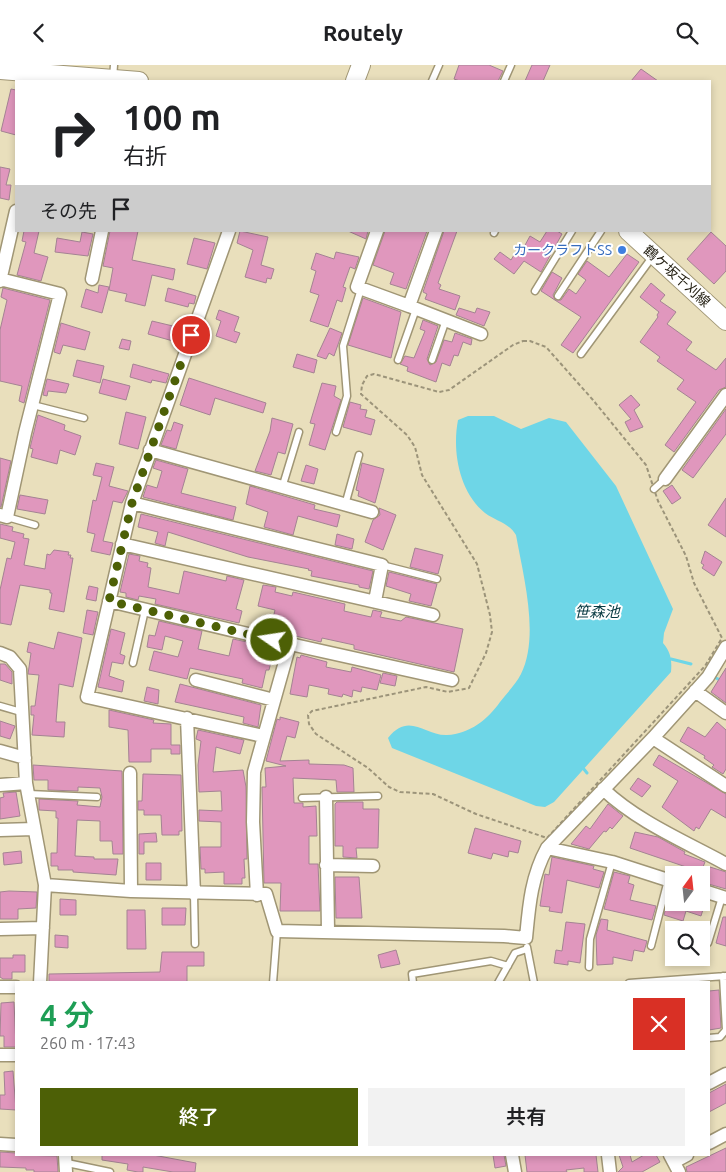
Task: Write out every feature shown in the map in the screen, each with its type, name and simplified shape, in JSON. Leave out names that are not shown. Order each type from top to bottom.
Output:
[{"type":"main road","points":[[355,80],[361,65]]},
{"type":"main road","points":[[0,70],[52,74],[114,72],[133,80]]},
{"type":"main road","name":"鶴ケ坂千刈線","points":[[629,232],[726,321]]},
{"type":"street","points":[[4,516],[60,294],[0,280],[15,215]]},
{"type":"street","points":[[92,279],[102,232]]},
{"type":"street","points":[[228,232],[132,503],[87,697],[263,736]]},
{"type":"street","points":[[377,232],[357,287],[481,333]]},
{"type":"street","points":[[412,308],[436,232]]},
{"type":"street","points":[[665,479],[726,395]]},
{"type":"street","points":[[150,450],[372,512]]},
{"type":"street","points":[[132,503],[382,565],[375,601]]},
{"type":"street","points":[[122,544],[433,615]]},
{"type":"street","points":[[109,601],[452,680]]},
{"type":"street","points":[[257,895],[253,822],[254,772],[290,644]]},
{"type":"street","points":[[44,885],[194,894],[266,895],[277,931],[504,936],[526,944],[531,890],[536,867],[547,848],[653,738],[708,677],[726,647]]},
{"type":"street","points":[[0,653],[10,657],[20,669],[21,711],[28,788],[44,885],[40,981]]},
{"type":"street","points":[[196,680],[274,700]]},
{"type":"street","points":[[695,691],[726,713]]},
{"type":"street","points":[[187,718],[194,894]]},
{"type":"street","points":[[653,738],[726,786]]},
{"type":"street","points":[[0,751],[25,758]]},
{"type":"street","points":[[130,773],[130,891]]},
{"type":"street","points":[[0,785],[28,788]]},
{"type":"street","points":[[603,789],[618,803],[644,820],[726,864]]},
{"type":"street","points":[[326,797],[328,931]]},
{"type":"street","points":[[0,830],[34,829]]},
{"type":"street","points":[[547,848],[612,862],[665,879]]},
{"type":"street","points":[[326,865],[373,866]]},
{"type":"street","points":[[710,893],[724,897]]},
{"type":"street","points":[[0,929],[43,928]]},
{"type":"street","points":[[0,987],[15,987]]},
{"type":"street","points":[[0,1055],[15,1055]]},
{"type":"street","points":[[710,1082],[726,1074]]},
{"type":"street","points":[[710,1142],[726,1134]]},
{"type":"street","points":[[0,1144],[15,1145]]},
{"type":"street","points":[[512,1156],[515,1172]]},
{"type":"street","points":[[608,1156],[610,1172]]},
{"type":"street","points":[[674,1163],[685,1156]]},
{"type":"lane","points":[[432,80],[439,65]]},
{"type":"lane","points":[[504,80],[509,66]]},
{"type":"lane","points":[[535,291],[571,232]]},
{"type":"lane","points":[[558,296],[599,232]]},
{"type":"lane","points":[[581,353],[654,255]]},
{"type":"lane","points":[[336,432],[347,396],[342,346],[361,289]]},
{"type":"lane","points":[[398,360],[412,308]]},
{"type":"lane","points":[[432,360],[446,320]]},
{"type":"lane","points":[[32,405],[84,418]]},
{"type":"lane","points":[[282,488],[299,432]]},
{"type":"lane","points":[[346,505],[359,455]]},
{"type":"lane","points":[[654,489],[665,479]]},
{"type":"lane","points":[[4,516],[35,525]]},
{"type":"lane","points":[[382,565],[437,579]]},
{"type":"lane","points":[[133,663],[145,610]]},
{"type":"lane","points":[[0,706],[21,711]]},
{"type":"lane","points":[[28,788],[97,797]]},
{"type":"lane","points":[[302,798],[378,796]]},
{"type":"lane","points":[[589,967],[590,939],[612,862]]},
{"type":"lane","points":[[194,894],[195,945]]},
{"type":"lane","points":[[710,937],[724,897]]},
{"type":"lane","points":[[651,946],[665,900]]},
{"type":"lane","points":[[273,981],[277,931]]},
{"type":"lane","points":[[499,981],[515,953],[526,944],[534,981]]},
{"type":"lane","points":[[413,981],[412,974],[491,961],[508,966]]},
{"type":"lane","points":[[656,981],[725,976],[726,1030],[720,1037],[710,1038]]},
{"type":"lane","points":[[66,1163],[110,1172]]},
{"type":"path","points":[[523,341],[536,343],[546,347],[646,465],[654,489],[686,556],[694,583],[722,638],[705,666],[547,838],[476,814],[433,794],[414,794],[395,789],[368,768],[316,734],[309,723],[308,715],[312,711],[426,687],[448,693],[469,688],[486,653],[492,632],[490,615],[477,564],[422,475],[415,447],[408,435],[361,394],[362,385],[367,376],[374,374],[440,392],[449,390],[513,345],[523,341]]},
{"type":"water","name":"笹森池","points":[[468,416],[494,416],[521,429],[549,418],[566,422],[616,486],[673,609],[664,633],[663,643],[670,657],[671,672],[554,802],[545,807],[536,806],[392,748],[388,738],[396,730],[410,725],[447,735],[471,729],[490,714],[517,681],[527,659],[530,624],[526,587],[516,535],[510,528],[485,513],[476,504],[463,483],[457,458],[456,432],[458,420]]},
{"type":"building","points":[[459,65],[489,65],[503,71],[498,80],[454,79]]},
{"type":"building","points":[[532,65],[550,65],[543,80],[525,80]]},
{"type":"building","points":[[641,69],[657,80],[632,80]]},
{"type":"building","points":[[11,89],[15,90],[15,135],[1,131]]},
{"type":"building","points":[[0,167],[10,169],[6,185],[11,185],[9,200],[0,198]]},
{"type":"building","points":[[24,232],[39,232],[34,253],[48,257],[41,281],[17,275],[26,242],[22,241]]},
{"type":"building","points":[[82,232],[93,234],[88,256],[55,252],[57,238],[80,242]]},
{"type":"building","points":[[110,232],[138,232],[132,260],[175,269],[173,280],[152,275],[145,306],[125,301],[127,294],[109,290],[113,268],[103,266]]},
{"type":"building","points":[[240,232],[268,237],[261,265],[274,269],[271,279],[267,278],[266,283],[245,277],[253,250],[237,243]]},
{"type":"building","points":[[350,232],[368,232],[366,239]]},
{"type":"building","points":[[385,232],[427,232],[406,289],[390,284],[394,273],[373,265]]},
{"type":"building","points":[[444,232],[457,232],[438,283],[441,285],[439,289],[460,296],[455,310],[425,299],[427,294],[423,292]]},
{"type":"building","points":[[546,232],[559,232],[562,234],[541,272],[524,261],[514,274],[494,259],[500,252],[511,260],[520,245],[524,247],[530,236],[540,242]]},
{"type":"building","points":[[711,232],[726,246],[726,271],[714,284],[687,259]]},
{"type":"building","points":[[194,238],[215,243],[207,269],[187,264]]},
{"type":"building","points":[[336,252],[359,257],[355,269],[350,267],[343,287],[346,288],[342,302],[337,300],[328,327],[310,321],[319,295],[310,292],[316,271],[311,269],[316,253],[334,259]]},
{"type":"building","points":[[627,254],[639,262],[573,353],[561,345],[581,317],[541,291],[552,272],[562,278],[553,295],[555,300],[561,300],[569,289],[576,294],[586,280],[578,274],[587,261],[609,277]]},
{"type":"building","points":[[651,283],[665,295],[660,301],[676,312],[667,324],[692,342],[686,350],[716,370],[726,358],[726,387],[719,390],[674,452],[665,445],[696,402],[677,389],[684,380],[657,361],[660,357],[640,342],[658,317],[659,312],[640,297]]},
{"type":"building","points":[[99,285],[109,287],[102,313],[81,307],[86,289],[98,293]]},
{"type":"building","points":[[3,288],[50,300],[24,403],[19,401],[22,386],[0,381],[0,330],[7,300],[1,297]]},
{"type":"building","points":[[168,288],[196,296],[194,304],[189,303],[188,307],[165,301]]},
{"type":"building","points":[[363,298],[401,312],[391,358],[348,345]]},
{"type":"building","points":[[459,308],[475,313],[477,308],[490,312],[484,326],[456,315]]},
{"type":"building","points":[[219,310],[239,317],[234,331],[240,333],[236,343],[216,336],[221,321],[216,319]]},
{"type":"building","points":[[423,320],[438,326],[427,359],[430,365],[436,362],[444,340],[452,342],[455,333],[472,339],[471,345],[463,342],[458,356],[454,355],[450,366],[442,363],[436,382],[407,371],[408,367],[400,364],[405,356],[414,358],[425,331],[420,329]]},
{"type":"building","points":[[152,321],[177,327],[173,341],[148,334]]},
{"type":"building","points":[[61,323],[90,332],[85,350],[63,345],[60,354],[54,352]]},
{"type":"building","points":[[330,328],[342,333],[334,356],[329,353],[326,359],[317,356]]},
{"type":"building","points":[[122,339],[131,341],[129,350],[119,348]]},
{"type":"building","points":[[297,354],[317,360],[314,373],[293,367]]},
{"type":"building","points":[[77,360],[104,366],[100,383],[73,376]]},
{"type":"building","points":[[133,364],[169,374],[166,383],[152,380],[151,383],[130,377]]},
{"type":"building","points":[[189,378],[266,403],[263,413],[215,398],[210,415],[180,405]]},
{"type":"building","points":[[47,379],[69,384],[66,393],[48,391],[47,396],[43,395]]},
{"type":"building","points":[[103,379],[130,386],[126,400],[99,393]]},
{"type":"building","points":[[322,383],[336,386],[334,396],[341,400],[325,450],[309,445],[315,424],[310,423]]},
{"type":"building","points":[[631,395],[640,405],[634,410],[643,427],[630,432],[625,422],[631,419],[619,405]]},
{"type":"building","points":[[350,402],[361,405],[360,409],[367,410],[365,417],[375,420],[371,435],[343,427]]},
{"type":"building","points":[[726,409],[726,434],[693,478],[682,470]]},
{"type":"building","points":[[126,412],[146,417],[138,449],[119,444]]},
{"type":"building","points":[[38,415],[65,425],[64,430],[81,436],[75,455],[60,450],[57,464],[31,457],[33,449],[30,448]]},
{"type":"building","points":[[272,418],[293,424],[285,454],[278,452],[271,475],[255,471],[270,431]]},
{"type":"building","points":[[174,422],[183,425],[176,449],[161,445],[167,430],[171,431]]},
{"type":"building","points":[[0,458],[11,461],[1,507],[0,507]]},
{"type":"building","points":[[156,460],[188,469],[181,493],[236,507],[233,520],[143,497],[147,485],[157,488],[162,471],[153,468]]},
{"type":"building","points":[[96,463],[114,467],[109,486],[128,491],[122,503],[113,501],[103,541],[113,543],[110,555],[91,551],[95,534],[87,532],[93,500],[96,501],[102,477],[93,475]]},
{"type":"building","points":[[362,463],[384,469],[375,503],[358,496],[359,491],[356,490]]},
{"type":"building","points":[[306,465],[318,469],[314,484],[301,481]]},
{"type":"building","points":[[672,485],[681,498],[672,504],[663,491]]},
{"type":"building","points":[[250,486],[315,505],[314,509],[340,515],[337,527],[298,516],[293,535],[264,527],[268,512],[246,504]]},
{"type":"building","points":[[20,495],[48,500],[45,514],[17,509]]},
{"type":"building","points":[[726,498],[726,537],[708,525]]},
{"type":"building","points":[[379,508],[396,515],[383,550],[365,542],[373,520],[380,515]]},
{"type":"building","points":[[141,514],[373,571],[369,589],[359,587],[359,585],[311,576],[312,571],[309,569],[248,557],[168,532],[165,546],[155,543],[158,532],[138,527]]},
{"type":"building","points":[[0,524],[13,527],[12,531],[24,534],[23,538],[29,539],[24,565],[45,569],[47,554],[50,555],[54,550],[69,552],[70,558],[73,558],[64,612],[49,609],[52,593],[50,593],[50,590],[20,585],[11,625],[0,623],[0,590],[7,558],[11,559],[15,542],[0,538]]},
{"type":"building","points":[[337,534],[354,539],[352,549],[335,545]]},
{"type":"building","points":[[415,548],[443,555],[438,574],[410,567]]},
{"type":"building","points":[[705,551],[722,562],[714,576],[702,568],[704,565],[701,563]]},
{"type":"building","points":[[129,554],[140,556],[139,561],[148,563],[147,567],[151,568],[148,587],[179,594],[184,571],[226,581],[227,576],[244,580],[236,609],[242,611],[239,623],[155,604],[156,599],[139,596],[138,600],[126,597],[126,593],[120,592]]},
{"type":"building","points":[[389,572],[437,584],[431,606],[409,601],[411,594],[386,586]]},
{"type":"building","points":[[263,585],[276,587],[275,592],[292,596],[293,592],[345,604],[344,611],[371,617],[373,610],[382,612],[380,617],[401,621],[406,617],[463,629],[454,672],[354,649],[354,645],[322,638],[321,642],[270,630],[275,610],[258,606]]},
{"type":"building","points":[[89,586],[98,588],[96,601],[86,599]]},
{"type":"building","points":[[87,610],[98,612],[93,635],[83,633]]},
{"type":"building","points":[[159,621],[202,631],[198,649],[229,656],[233,639],[256,644],[254,650],[273,654],[269,670],[266,670],[262,688],[242,683],[243,679],[190,668],[187,679],[149,670],[154,651],[178,657],[183,641],[165,636],[162,650],[147,647],[149,635],[155,636]]},
{"type":"building","points":[[111,629],[125,633],[120,654],[125,656],[123,664],[112,662],[109,676],[124,681],[122,692],[98,687]]},
{"type":"building","points":[[58,632],[82,638],[73,687],[59,684],[56,722],[65,722],[64,737],[32,735],[34,715],[31,715],[31,706],[35,706],[39,675],[28,674],[31,653],[27,652],[29,642],[54,649]]},
{"type":"building","points":[[301,655],[327,662],[326,667],[351,672],[352,667],[381,675],[377,690],[362,687],[361,692],[353,690],[352,697],[343,694],[342,697],[328,694],[329,689],[309,685],[307,697],[290,694],[297,657],[300,658]]},
{"type":"building","points":[[0,664],[5,664],[12,672],[12,684],[0,680]]},
{"type":"building","points":[[726,668],[726,703],[711,692]]},
{"type":"building","points":[[383,673],[397,676],[395,686],[380,683]]},
{"type":"building","points":[[180,684],[261,705],[258,727],[243,723],[244,717],[175,702]]},
{"type":"building","points":[[147,687],[159,690],[158,704],[144,701]]},
{"type":"building","points":[[109,710],[154,720],[153,723],[171,724],[171,745],[180,745],[180,754],[171,754],[171,749],[151,749],[151,762],[129,762],[128,730],[109,727]]},
{"type":"building","points":[[280,717],[299,722],[295,738],[287,736],[280,761],[309,760],[309,764],[344,765],[353,768],[354,792],[337,792],[336,780],[293,778],[294,803],[303,803],[303,807],[316,806],[317,836],[309,836],[309,864],[318,864],[320,911],[280,911],[281,883],[264,883],[262,787],[266,787],[265,768],[286,766],[266,761],[277,719],[280,720]]},
{"type":"building","points":[[0,721],[15,726],[10,739],[0,736]]},
{"type":"building","points":[[717,722],[726,730],[726,769],[723,774],[712,767],[714,765],[704,758],[705,756],[680,741],[688,727],[705,737]]},
{"type":"building","points":[[198,730],[244,740],[240,754],[216,747],[213,772],[243,770],[246,787],[247,859],[244,859],[245,878],[242,878],[242,884],[224,884],[224,872],[205,873],[205,869],[201,869],[200,847],[221,847],[221,822],[199,821],[199,810],[222,811],[221,791],[199,792],[198,765],[201,741],[196,739]]},
{"type":"building","points":[[659,755],[726,794],[726,818],[711,809],[699,829],[696,827],[694,831],[662,807],[678,781],[653,765]]},
{"type":"building","points":[[33,765],[122,771],[123,854],[113,854],[112,841],[100,841],[100,821],[77,820],[75,856],[94,857],[94,859],[118,859],[116,875],[58,870],[58,866],[51,866],[51,853],[57,853],[58,818],[56,818],[56,811],[39,810],[39,799],[78,801],[77,805],[100,807],[102,797],[100,788],[78,787],[78,791],[48,790],[48,780],[34,780]]},
{"type":"building","points":[[143,774],[181,775],[182,831],[179,831],[179,835],[162,835],[161,815],[144,815],[144,810],[138,810],[138,801],[142,801]]},
{"type":"building","points":[[638,778],[651,786],[642,797],[630,789]]},
{"type":"building","points":[[16,792],[20,816],[0,819],[0,798],[4,797],[3,793]]},
{"type":"building","points":[[337,802],[363,802],[363,809],[379,809],[378,848],[356,848],[357,858],[343,857],[343,846],[335,846],[335,804]]},
{"type":"building","points":[[608,804],[623,816],[612,829],[610,827],[606,832],[604,831],[589,849],[571,844],[586,826],[590,829]]},
{"type":"building","points":[[475,828],[521,841],[518,853],[509,851],[508,857],[493,853],[491,859],[468,853]]},
{"type":"building","points":[[635,832],[658,837],[685,852],[684,854],[705,862],[703,866],[683,866],[630,848]]},
{"type":"building","points":[[156,833],[157,842],[144,842],[144,854],[139,854],[139,834]]},
{"type":"building","points":[[21,851],[22,863],[4,865],[3,853]]},
{"type":"building","points":[[552,857],[594,866],[593,869],[604,872],[599,888],[567,880],[562,913],[549,911],[550,907],[540,906],[545,874],[549,875]]},
{"type":"building","points":[[146,863],[161,863],[161,880],[146,880]]},
{"type":"building","points":[[710,867],[726,872],[726,889],[710,884]]},
{"type":"building","points":[[614,872],[630,876],[628,883],[634,885],[630,900],[656,906],[652,920],[604,909]]},
{"type":"building","points":[[335,877],[359,877],[362,918],[336,918]]},
{"type":"building","points":[[0,892],[37,892],[36,908],[18,909],[18,919],[0,919]]},
{"type":"building","points":[[60,899],[76,900],[76,915],[60,915]]},
{"type":"building","points":[[162,908],[186,908],[185,925],[162,925]]},
{"type":"building","points":[[127,910],[145,910],[146,949],[127,949]]},
{"type":"building","points":[[665,911],[686,911],[683,921],[664,915]]},
{"type":"building","points":[[686,911],[703,911],[701,916]]},
{"type":"building","points":[[723,917],[726,917],[726,946],[716,943]]},
{"type":"building","points":[[601,919],[608,920],[607,930],[647,941],[644,952],[634,950],[632,961],[613,957],[613,964],[597,965],[596,935]]},
{"type":"building","points":[[566,922],[585,924],[580,963],[568,961],[568,965],[554,963],[556,950],[562,951]]},
{"type":"building","points":[[55,935],[68,936],[68,948],[55,947]]},
{"type":"building","points":[[396,950],[400,964],[381,968],[378,955]]},
{"type":"building","points":[[162,952],[204,952],[204,966],[187,966],[187,981],[49,981],[49,974],[160,972]]},
{"type":"building","points":[[13,955],[25,955],[25,972],[12,972],[12,979],[3,979],[0,977],[0,958],[13,958]]},
{"type":"building","points":[[719,990],[721,1028],[710,1030],[710,991]]},
{"type":"building","points":[[14,1002],[15,1047],[4,1047],[4,1036],[0,1036],[1,1003]]},
{"type":"building","points":[[13,1071],[15,1110],[0,1109],[0,1095],[5,1095],[4,1072]]},
{"type":"building","points":[[726,1084],[726,1103],[710,1111],[710,1092]]},
{"type":"building","points":[[726,1148],[726,1172],[687,1172],[686,1167]]},
{"type":"building","points":[[0,1152],[15,1153],[15,1156],[57,1156],[58,1172],[34,1172],[34,1170],[26,1170],[26,1168],[0,1167]]},
{"type":"building","points":[[102,1156],[158,1156],[196,1163],[195,1172],[173,1172],[143,1167],[143,1172],[138,1172],[127,1170],[128,1164],[102,1160]]},
{"type":"building","points":[[493,1156],[504,1156],[506,1166],[495,1168]]},
{"type":"building","points":[[525,1156],[596,1156],[598,1172],[584,1172],[584,1168],[566,1170],[567,1172],[527,1172]]},
{"type":"building","points":[[619,1156],[630,1156],[632,1162],[642,1156],[657,1156],[660,1162],[642,1172],[618,1172],[623,1167]]},
{"type":"waterway","points":[[671,659],[691,664]]},
{"type":"waterway","points":[[716,678],[726,683]]},
{"type":"waterway","points":[[583,768],[587,773]]},
{"type":"place","name":"カークラフトSS","points":[[622,250]]},
{"type":"route","points":[[191,335],[132,503],[109,601],[272,640]]}]
